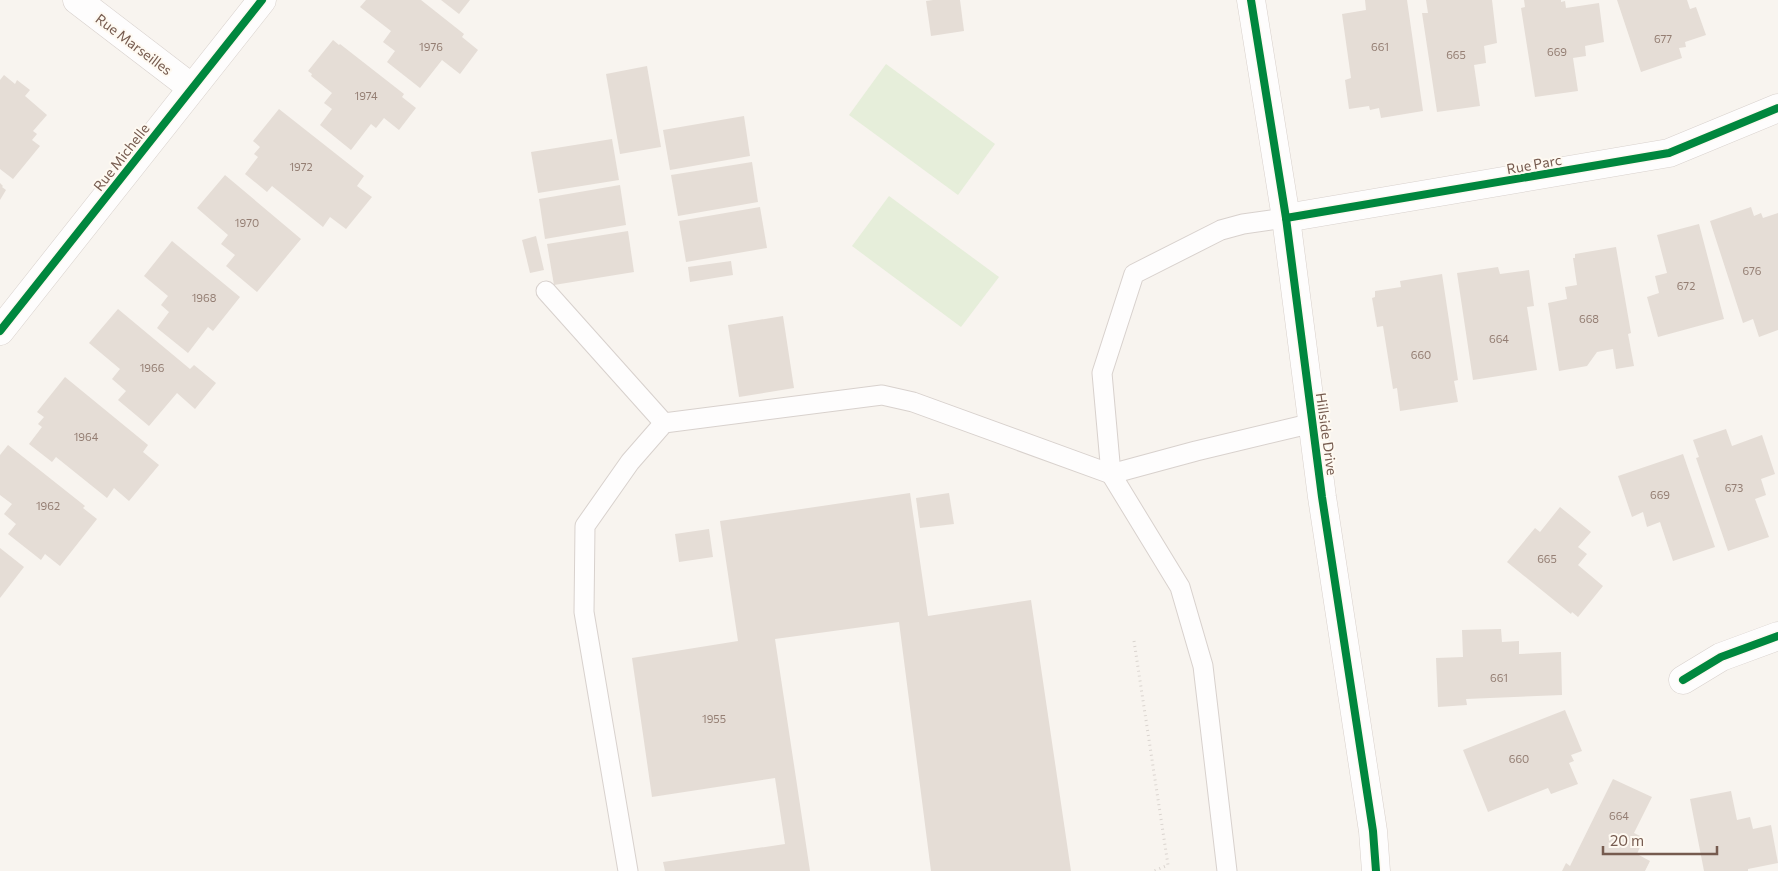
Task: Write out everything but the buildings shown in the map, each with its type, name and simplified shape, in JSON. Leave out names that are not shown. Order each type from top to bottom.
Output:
[{"type":"street","name":"Rue Marseilles","points":[[77,0],[192,88]]},
{"type":"street","name":"Rue Michelle","points":[[0,331],[262,0]]},
{"type":"street","name":"Hillside Drive","points":[[1251,0],[1286,218],[1312,423],[1371,821],[1376,871]]},
{"type":"street","name":"Rue Parc","points":[[1286,218],[1669,154],[1778,108]]},
{"type":"street","points":[[1683,680],[1720,657],[1778,636]]},
{"type":"lane","points":[[1227,871],[1203,666],[1180,588],[1111,474],[1102,373],[1134,274],[1221,230],[1243,224],[1286,218]]},
{"type":"lane","points":[[546,291],[664,423]]},
{"type":"lane","points":[[628,871],[584,612],[585,526],[630,462],[664,423],[882,395],[913,402],[1111,474],[1312,423]]},
{"type":"path","points":[[1134,641],[1168,865],[1154,871]]},
{"type":"green space","points":[[886,64],[995,144],[958,195],[849,115]]},
{"type":"green space","points":[[889,196],[999,277],[961,327],[852,246]]},
{"type":"cycle path","points":[[0,331],[262,0]]},
{"type":"cycle path","points":[[1251,0],[1286,218],[1322,497],[1373,831],[1376,871]]},
{"type":"cycle path","points":[[1286,218],[1669,153],[1778,108]]},
{"type":"cycle path","points":[[1683,680],[1721,657],[1778,636]]}]
